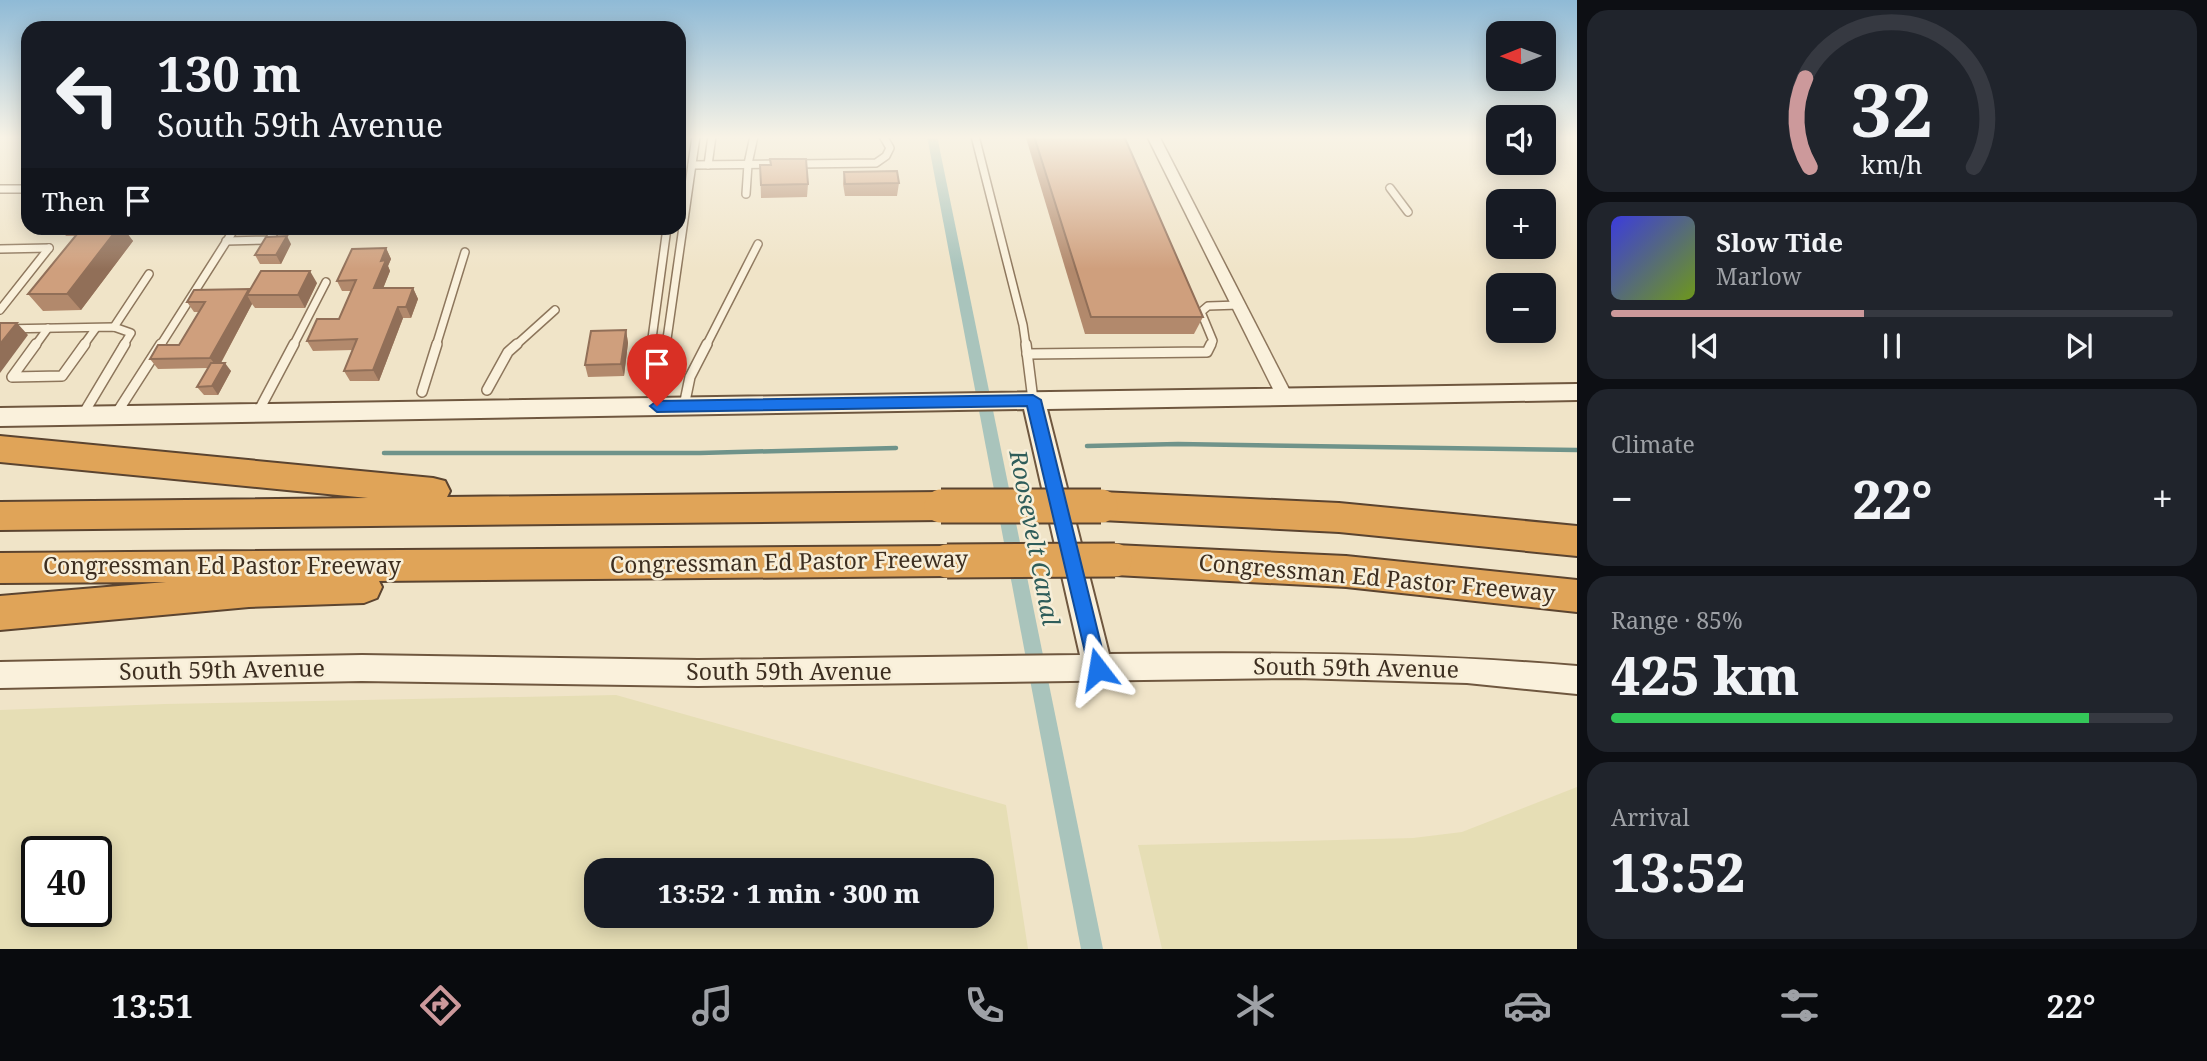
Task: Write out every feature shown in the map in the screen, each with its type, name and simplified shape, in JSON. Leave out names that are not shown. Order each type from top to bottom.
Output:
[{"type":"highway","points":[[0,449],[376,487],[499,495],[581,510]]},
{"type":"highway","points":[[0,516],[1101,506],[1315,514],[1577,541]]},
{"type":"highway","name":"Congressman Ed Pastor Freeway","points":[[0,569],[1198,561],[1335,569],[1577,596]]},
{"type":"highway","points":[[0,613],[249,591],[568,579],[618,564]]},
{"type":"main road","points":[[0,417],[1577,392]]},
{"type":"main road","points":[[1033,400],[1098,669]]},
{"type":"main road","name":"South 59th Avenue","points":[[0,675],[362,668],[698,674],[1368,666],[1480,671],[1577,680]]},
{"type":"street","points":[[1175,180],[1285,397]]},
{"type":"lane","points":[[686,207],[690,180]]},
{"type":"lane","points":[[746,194],[747,180]]},
{"type":"lane","points":[[986,180],[1023,325],[1033,400]]},
{"type":"lane","points":[[1390,188],[1408,212]]},
{"type":"lane","points":[[0,189],[21,189]]},
{"type":"lane","points":[[115,415],[230,235]]},
{"type":"lane","points":[[226,241],[269,240],[272,235]]},
{"type":"lane","points":[[662,374],[651,349],[666,235]]},
{"type":"lane","points":[[657,406],[682,235]]},
{"type":"lane","points":[[684,406],[690,377],[758,244]]},
{"type":"lane","points":[[0,249],[49,248],[5,298],[0,310]]},
{"type":"lane","points":[[422,392],[465,252]]},
{"type":"lane","points":[[114,327],[149,274]]},
{"type":"lane","points":[[257,413],[326,282]]},
{"type":"lane","points":[[1027,354],[1207,352],[1213,341],[1201,312],[1208,306],[1239,306]]},
{"type":"lane","points":[[487,390],[508,352],[555,310]]},
{"type":"lane","points":[[0,329],[114,327],[131,333],[82,416]]},
{"type":"lane","points":[[48,328],[12,377],[62,376],[96,328]]},
{"type":"shaded area","points":[[616,695],[1006,805],[1028,949],[0,949],[0,710]]},
{"type":"shaded area","points":[[1577,787],[1577,949],[1162,949],[1138,845],[1413,838],[1462,832]]},
{"type":"building","points":[[761,180],[808,180],[808,184],[761,185]]},
{"type":"building","points":[[845,180],[899,180],[899,183],[845,184]]},
{"type":"building","points":[[1048,180],[1143,180],[1203,317],[1091,317]]},
{"type":"building","points":[[76,235],[113,235],[67,294],[28,294]]},
{"type":"building","points":[[287,236],[276,255],[255,255],[266,237]]},
{"type":"building","points":[[386,248],[381,261],[386,260],[374,288],[413,288],[406,307],[398,307],[373,370],[344,371],[357,339],[307,341],[317,319],[339,319],[356,280],[337,281],[352,249]]},
{"type":"building","points":[[261,271],[310,271],[298,295],[247,295]]},
{"type":"building","points":[[249,289],[210,358],[150,359],[158,345],[179,345],[205,302],[187,302],[194,290]]},
{"type":"building","points":[[0,323],[17,323],[0,344]]},
{"type":"building","points":[[626,330],[621,364],[585,365],[591,331]]},
{"type":"building","points":[[211,363],[225,363],[212,386],[197,387]]},
{"type":"waterway","name":"Roosevelt Canal","points":[[941,180],[1092,949]]},
{"type":"waterway","points":[[1087,446],[1178,444],[1577,450]]},
{"type":"waterway","points":[[384,453],[700,453],[896,448]]},
{"type":"route","points":[[657,406],[1033,400],[1098,669]]}]
